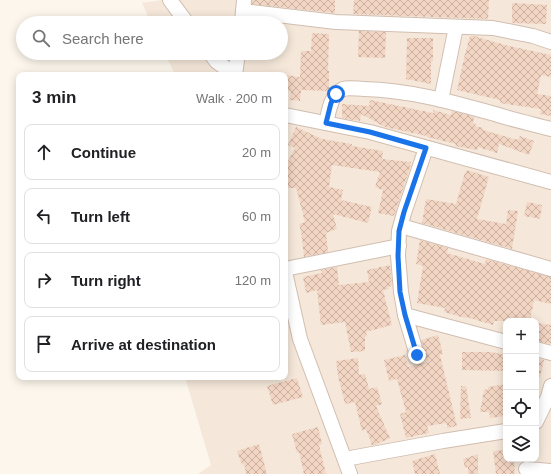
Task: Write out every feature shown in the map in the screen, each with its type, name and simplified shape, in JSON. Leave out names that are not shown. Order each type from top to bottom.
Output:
[{"type":"street","points":[[170,0],[182,16]]},
{"type":"street","points":[[243,11],[285,16]]},
{"type":"street","points":[[288,16],[336,22],[493,28],[533,36],[551,42]]},
{"type":"street","points":[[441,100],[456,27]]},
{"type":"street","points":[[215,60],[231,72]]},
{"type":"street","points":[[235,72],[237,60]]},
{"type":"street","points":[[326,123],[331,103],[336,94],[344,89],[375,89],[409,93],[441,100],[551,129]]},
{"type":"street","points":[[288,116],[370,132],[551,182]]},
{"type":"street","points":[[417,355],[400,292],[398,256],[399,231],[426,148]]},
{"type":"street","points":[[400,226],[551,269]]},
{"type":"street","points":[[288,269],[399,246]]},
{"type":"street","points":[[288,284],[300,339],[350,474]]},
{"type":"street","points":[[405,315],[503,341]]},
{"type":"street","points":[[539,350],[551,353]]},
{"type":"street","points":[[543,414],[551,386]]},
{"type":"street","points":[[345,459],[503,431]]},
{"type":"street","points":[[526,467],[551,471]]},
{"type":"shaded area","points":[[161,0],[551,0],[551,474],[198,474],[211,465],[186,380],[288,380],[288,72],[174,72],[168,60],[288,60],[288,16],[148,16],[142,3]]},
{"type":"building","points":[[252,0],[335,0],[335,13],[252,4]]},
{"type":"building","points":[[354,0],[489,0],[488,19],[353,14]]},
{"type":"building","points":[[512,3],[547,5],[546,24],[512,23]]},
{"type":"building","points":[[359,31],[386,32],[385,58],[358,57]]},
{"type":"building","points":[[312,33],[329,34],[329,90],[301,90],[300,101],[290,100],[291,91],[288,90],[288,75],[300,77],[301,51],[311,51]]},
{"type":"building","points":[[470,36],[551,55],[551,77],[541,75],[537,94],[551,96],[551,116],[540,114],[541,109],[500,103],[500,100],[457,90]]},
{"type":"building","points":[[407,38],[433,38],[431,84],[406,79]]},
{"type":"building","points":[[370,100],[433,113],[433,110],[451,115],[452,111],[461,113],[474,117],[473,123],[476,124],[475,126],[483,128],[483,130],[518,140],[520,136],[534,141],[529,155],[499,144],[497,153],[478,147],[477,150],[455,146],[456,144],[427,136],[385,127],[361,114],[360,121],[342,118],[342,104],[369,106]]},
{"type":"building","points":[[296,127],[322,139],[383,151],[382,159],[411,162],[394,216],[378,213],[383,190],[375,187],[380,172],[332,165],[329,187],[343,190],[341,200],[372,207],[368,223],[333,214],[337,229],[326,233],[328,252],[304,257],[299,224],[305,222],[296,188],[288,188],[288,161],[295,148],[288,145]]},
{"type":"building","points":[[467,170],[489,177],[477,219],[506,224],[508,210],[518,211],[512,249],[422,223],[426,199],[456,204],[465,172]]},
{"type":"building","points":[[527,202],[542,205],[540,219],[524,216]]},
{"type":"building","points":[[420,240],[448,248],[447,253],[485,264],[486,259],[551,277],[551,304],[534,300],[531,318],[503,318],[503,321],[494,321],[493,325],[444,312],[445,308],[417,303],[423,266],[416,264]]},
{"type":"building","points":[[390,265],[392,286],[388,287],[389,289],[383,290],[392,325],[366,332],[367,336],[365,337],[365,351],[351,352],[345,322],[321,325],[317,290],[306,293],[303,277],[322,273],[321,270],[337,267],[339,285],[369,282],[367,270]]},
{"type":"building","points":[[539,323],[551,325],[551,344],[539,342]]},
{"type":"building","points":[[438,335],[443,354],[440,355],[457,426],[447,428],[447,423],[427,426],[429,433],[406,438],[400,414],[406,412],[397,379],[389,381],[384,360],[405,355],[408,367],[427,362],[421,340]]},
{"type":"building","points":[[462,352],[492,352],[503,354],[503,371],[462,370]]},
{"type":"building","points":[[358,358],[359,375],[365,374],[369,389],[377,387],[382,404],[376,406],[390,438],[375,445],[372,445],[366,429],[362,431],[355,402],[345,404],[338,376],[336,361]]},
{"type":"building","points":[[539,359],[544,360],[539,378]]},
{"type":"building","points":[[297,378],[303,397],[273,405],[267,386]]},
{"type":"building","points":[[503,384],[503,416],[490,418],[489,412],[480,412],[484,390],[488,389],[488,387]]},
{"type":"building","points":[[461,386],[466,386],[471,418],[460,419]]},
{"type":"building","points":[[318,427],[322,444],[319,445],[326,474],[304,474],[299,452],[297,453],[292,434]]},
{"type":"building","points":[[259,444],[267,474],[246,474],[244,464],[242,465],[237,451]]},
{"type":"building","points":[[503,450],[503,462],[514,462],[515,474],[496,474],[493,451]]},
{"type":"building","points":[[435,454],[440,474],[415,474],[412,461]]},
{"type":"building","points":[[478,454],[478,474],[468,474],[468,467],[465,468],[463,459]]},
{"type":"route","points":[[336,94],[331,103],[326,123],[370,132],[426,148],[399,231],[398,256],[400,292],[417,355]]}]
